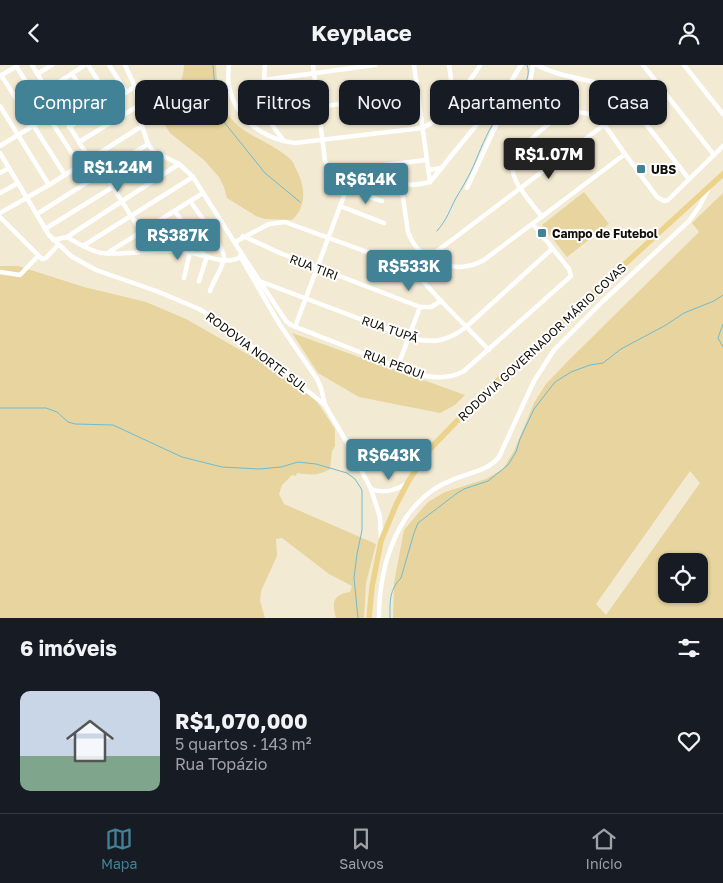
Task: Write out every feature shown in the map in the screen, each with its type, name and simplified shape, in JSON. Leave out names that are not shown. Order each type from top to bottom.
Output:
[{"type":"main road","name":"RODOVIA GOVERNADOR MÁRIO COVAS","points":[[369,618],[373,578],[381,541],[391,515],[408,482],[428,451],[484,393],[723,174]]},
{"type":"street","points":[[32,65],[41,80]]},
{"type":"street","points":[[37,74],[52,65]]},
{"type":"street","points":[[63,80],[87,65],[97,80]]},
{"type":"street","points":[[109,65],[126,92],[134,87]]},
{"type":"street","points":[[125,65],[135,92]]},
{"type":"street","points":[[229,65],[228,85],[241,115],[257,130],[285,142],[295,143],[422,128],[430,123]]},
{"type":"street","points":[[265,65],[264,80],[375,65]]},
{"type":"street","points":[[314,65],[315,80]]},
{"type":"street","points":[[414,65],[416,80]]},
{"type":"street","points":[[449,65],[451,80]]},
{"type":"street","points":[[470,80],[480,65]]},
{"type":"street","points":[[400,180],[403,183],[412,185],[430,182],[509,85],[521,65]]},
{"type":"street","points":[[467,188],[498,121],[530,83],[532,65]]},
{"type":"street","points":[[537,65],[556,73],[589,80]]},
{"type":"street","points":[[643,65],[655,80]]},
{"type":"street","points":[[684,65],[723,114]]},
{"type":"street","points":[[26,80],[17,66],[0,75],[65,175]]},
{"type":"street","points":[[72,74],[76,80]]},
{"type":"street","points":[[667,95],[714,155]]},
{"type":"street","points":[[0,106],[49,185]]},
{"type":"street","points":[[79,142],[135,107]]},
{"type":"street","points":[[420,110],[430,182]]},
{"type":"street","points":[[542,217],[521,189],[513,172],[515,160],[523,147],[566,114],[580,112],[593,116],[604,126],[661,200],[668,200],[723,146]]},
{"type":"street","points":[[54,125],[80,166]]},
{"type":"street","points":[[72,125],[69,127],[103,173],[142,232],[150,251]]},
{"type":"street","points":[[272,125],[285,142]]},
{"type":"street","points":[[322,125],[326,164],[330,170],[335,171],[426,160]]},
{"type":"street","points":[[647,125],[690,179]]},
{"type":"street","points":[[0,146],[34,126]]},
{"type":"street","points":[[412,268],[604,126]]},
{"type":"street","points":[[58,245],[46,258],[42,259],[0,215],[142,127],[148,144],[154,151],[179,164],[193,177],[235,242],[242,257]]},
{"type":"street","points":[[37,214],[148,144]]},
{"type":"street","name":"RODOVIA NORTE SUL","points":[[0,153],[45,229],[58,245],[80,262],[96,270],[177,299],[212,317],[325,405],[371,489],[380,517],[381,541]]},
{"type":"street","points":[[398,163],[402,198],[410,237],[418,250],[428,258],[450,267],[472,266],[484,260],[624,154]]},
{"type":"street","points":[[45,229],[163,156]]},
{"type":"street","points":[[53,240],[67,237],[179,164]]},
{"type":"street","points":[[0,173],[9,168]]},
{"type":"street","points":[[428,170],[442,168]]},
{"type":"street","points":[[295,327],[354,169]]},
{"type":"street","points":[[84,246],[193,177]]},
{"type":"street","points":[[0,193],[18,183]]},
{"type":"street","points":[[402,198],[406,189],[412,185]]},
{"type":"street","points":[[379,618],[383,581],[392,545],[406,516],[417,503],[436,488],[451,480],[491,466],[495,462],[534,381],[554,350],[689,221],[699,207],[709,187]]},
{"type":"street","points":[[347,189],[382,201]]},
{"type":"street","points":[[108,253],[203,193]]},
{"type":"street","points":[[190,201],[223,253],[223,261],[210,291]]},
{"type":"street","points":[[340,206],[384,223]]},
{"type":"street","points":[[175,211],[206,256]]},
{"type":"street","points":[[161,219],[189,252]]},
{"type":"street","points":[[235,242],[269,224],[280,222],[292,224],[412,268],[489,350]]},
{"type":"street","points":[[533,224],[552,249]]},
{"type":"street","points":[[67,237],[98,252],[189,252],[223,261],[234,261],[242,257]]},
{"type":"street","points":[[240,251],[243,237]]},
{"type":"street","name":"RUA TIRI","points":[[243,237],[420,307]]},
{"type":"street","points":[[235,242],[234,246],[280,325],[317,379],[325,405]]},
{"type":"street","name":"RUA PEQUI","points":[[242,257],[261,281],[286,321],[295,327],[419,375],[449,377],[464,371],[571,276],[569,269],[552,249]]},
{"type":"street","name":"RUA TUPÃ","points":[[261,281],[408,337],[425,341],[442,340],[453,337],[466,327],[552,249]]},
{"type":"street","points":[[184,278],[189,252]]},
{"type":"street","points":[[0,272],[20,275],[38,256]]},
{"type":"street","points":[[199,281],[206,256]]},
{"type":"street","points":[[398,367],[420,307],[431,307],[441,301]]},
{"type":"street","points":[[371,489],[384,493],[397,489],[408,482]]},
{"type":"shaded area","points":[[184,65],[216,65],[218,80],[182,80]]},
{"type":"shaded area","points":[[228,114],[242,129],[282,152],[292,161],[303,188],[301,208],[292,220],[265,219],[256,216],[227,198],[219,177],[204,160],[170,133],[165,125],[228,125]]},
{"type":"shaded area","points":[[584,192],[609,224],[567,257],[542,225]]},
{"type":"shaded area","points":[[723,193],[723,618],[393,618],[394,583],[404,530],[428,502],[445,492],[486,479],[503,469],[514,451],[534,403],[546,384],[699,232],[692,223]],"holes":[[[690,471],[700,483],[606,615],[596,604]]]},
{"type":"shaded area","points":[[0,266],[18,266],[84,287],[146,302],[186,319],[256,359],[258,353],[316,400],[335,429],[335,446],[332,451],[330,469],[318,474],[297,473],[296,476],[292,475],[282,485],[279,494],[284,504],[376,544],[366,583],[364,618],[336,618],[335,601],[340,595],[350,592],[352,586],[329,574],[282,538],[276,539],[277,556],[261,591],[260,601],[265,618],[0,618]]},
{"type":"shaded area","points":[[292,333],[465,395],[455,405],[440,413],[359,397],[318,373]]},
{"type":"waterway","points":[[213,65],[216,100],[224,122],[265,173],[300,202]]},
{"type":"waterway","points":[[437,231],[469,175],[492,125],[527,79],[527,65]]},
{"type":"waterway","points":[[390,618],[392,592],[401,578],[418,523],[456,494],[464,489],[488,481],[508,465],[516,452],[534,409],[555,382],[571,372],[590,365],[603,363],[621,349],[684,313],[714,301],[723,295]]},
{"type":"waterway","points":[[723,324],[718,338],[723,347]]},
{"type":"waterway","points":[[0,408],[46,408],[57,412],[68,422],[75,424],[113,425],[182,457],[222,467],[259,469],[281,467],[298,462],[316,464],[347,473],[355,479],[362,490],[362,530],[354,578],[358,618]]},
{"type":"place","name":"UBS","points":[[641,169]]},
{"type":"place","name":"Campo de Futebol","points":[[542,233]]}]
